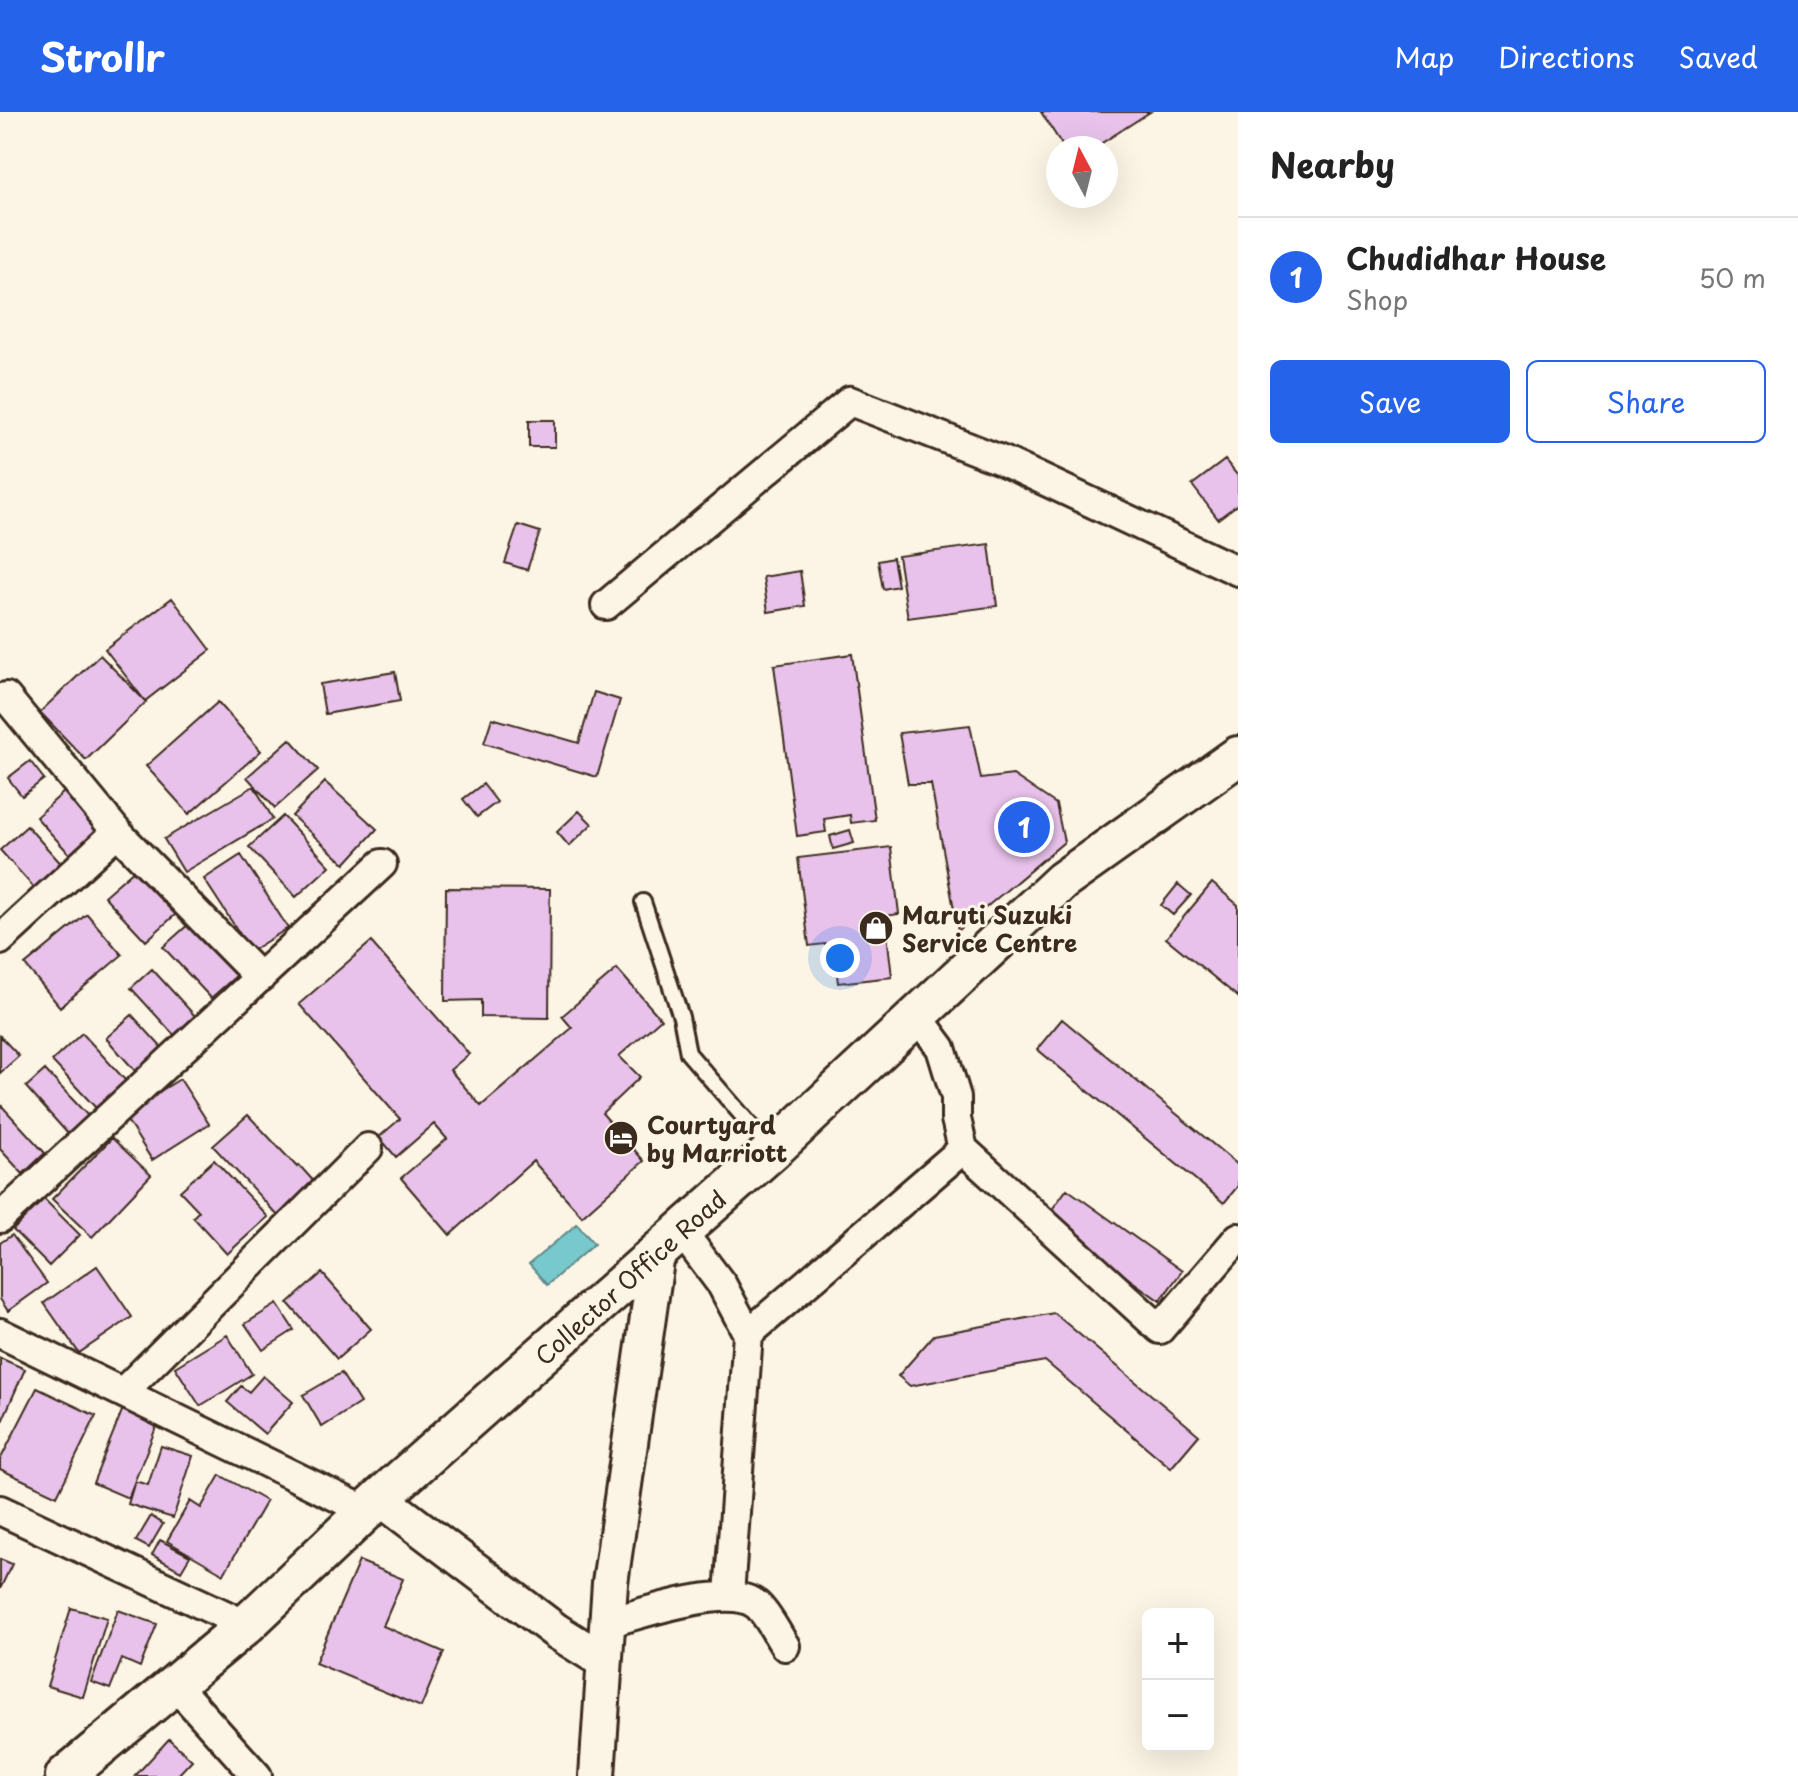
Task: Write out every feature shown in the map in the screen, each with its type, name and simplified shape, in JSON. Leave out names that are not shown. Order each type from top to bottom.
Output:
[{"type":"main road","name":"Collector Office Road","points":[[65,1776],[246,1625],[373,1504],[773,1150],[1062,881],[1238,756]]},
{"type":"street","points":[[606,605],[850,401],[1003,461],[1238,571]]},
{"type":"street","points":[[0,698],[6,697],[117,832],[260,978]]},
{"type":"street","points":[[0,940],[117,832]]},
{"type":"street","points":[[0,1218],[382,864]]},
{"type":"street","points":[[918,1017],[941,1048],[956,1097],[956,1119],[963,1149],[1160,1329],[1238,1238]]},
{"type":"street","points":[[123,1392],[368,1148]]},
{"type":"street","points":[[748,1334],[963,1149]]},
{"type":"street","points":[[597,1776],[610,1583],[670,1243],[722,1285],[748,1334],[729,1595]]},
{"type":"street","points":[[0,1333],[373,1504],[604,1661]]},
{"type":"street","points":[[0,1510],[246,1625]]},
{"type":"street","points":[[607,1623],[699,1599],[729,1595],[757,1604],[785,1646]]},
{"type":"street","points":[[175,1685],[257,1776]]},
{"type":"lane","points":[[643,902],[681,1017],[688,1053],[773,1150]]},
{"type":"water","points":[[577,1224],[594,1244],[547,1285],[529,1264]]},
{"type":"building","points":[[1041,112],[1150,112],[1113,136],[1056,136]]},
{"type":"building","points":[[529,420],[555,420],[555,447],[529,447]]},
{"type":"building","points":[[1225,460],[1238,476],[1238,504],[1218,519],[1192,485]]},
{"type":"building","points":[[518,525],[540,532],[527,570],[505,563]]},
{"type":"building","points":[[989,544],[997,606],[908,618],[898,556]]},
{"type":"building","points":[[893,558],[898,586],[883,589],[878,561]]},
{"type":"building","points":[[800,571],[805,606],[768,612],[763,577]]},
{"type":"building","points":[[172,598],[211,650],[145,701],[105,649]]},
{"type":"building","points":[[852,654],[875,820],[851,823],[850,815],[824,819],[826,832],[797,836],[774,665]]},
{"type":"building","points":[[100,655],[146,702],[86,760],[40,712]]},
{"type":"building","points":[[395,672],[400,701],[325,714],[320,684]]},
{"type":"building","points":[[594,692],[620,700],[597,777],[484,743],[492,718],[579,743]]},
{"type":"building","points":[[218,702],[261,751],[189,814],[146,766]]},
{"type":"building","points":[[970,725],[981,779],[1013,775],[1056,804],[1064,842],[958,931],[931,784],[908,784],[899,733]]},
{"type":"building","points":[[290,739],[318,770],[275,808],[247,777]]},
{"type":"building","points":[[30,761],[44,779],[22,796],[8,778]]},
{"type":"building","points":[[325,782],[377,829],[345,864],[292,816]]},
{"type":"building","points":[[483,784],[497,802],[477,817],[463,799]]},
{"type":"building","points":[[254,786],[273,819],[184,872],[164,839]]},
{"type":"building","points":[[65,791],[104,832],[74,859],[36,817]]},
{"type":"building","points":[[579,811],[592,824],[569,846],[557,832]]},
{"type":"building","points":[[283,816],[330,866],[296,897],[249,847]]},
{"type":"building","points":[[27,826],[65,868],[38,892],[0,850]]},
{"type":"building","points":[[850,830],[854,843],[833,849],[830,836]]},
{"type":"building","points":[[891,847],[899,914],[885,916],[892,977],[838,983],[833,943],[809,946],[798,858]]},
{"type":"building","points":[[241,855],[288,928],[251,951],[204,879]]},
{"type":"building","points":[[135,869],[176,914],[146,941],[104,896]]},
{"type":"building","points":[[1212,883],[1238,905],[1238,997],[1166,938]]},
{"type":"building","points":[[1178,884],[1191,895],[1173,915],[1161,905]]},
{"type":"building","points":[[446,888],[550,889],[549,1018],[481,1017],[481,1000],[445,1001]]},
{"type":"building","points":[[87,914],[122,955],[60,1007],[25,965]]},
{"type":"building","points":[[190,923],[237,975],[211,998],[163,947]]},
{"type":"building","points":[[371,942],[469,1054],[450,1070],[481,1106],[572,1028],[562,1016],[617,969],[661,1019],[619,1056],[640,1077],[602,1113],[644,1161],[582,1216],[533,1161],[450,1235],[401,1178],[447,1139],[434,1124],[396,1157],[379,1137],[400,1119],[299,1004]]},
{"type":"building","points":[[152,969],[195,1016],[174,1035],[131,988]]},
{"type":"building","points":[[132,1015],[163,1049],[137,1073],[106,1038]]},
{"type":"building","points":[[1062,1019],[1238,1165],[1238,1186],[1224,1203],[1037,1049]]},
{"type":"building","points":[[82,1033],[126,1081],[96,1108],[52,1061]]},
{"type":"building","points":[[0,1036],[19,1056],[0,1073]]},
{"type":"building","points":[[45,1070],[89,1117],[69,1135],[26,1087]]},
{"type":"building","points":[[180,1079],[209,1124],[152,1160],[123,1114]]},
{"type":"building","points":[[0,1104],[45,1153],[23,1174],[0,1149]]},
{"type":"building","points":[[248,1115],[317,1185],[280,1218],[213,1146]]},
{"type":"building","points":[[112,1138],[151,1175],[92,1237],[52,1199]]},
{"type":"building","points":[[214,1160],[268,1217],[227,1254],[193,1217],[199,1211],[180,1191]]},
{"type":"building","points":[[1067,1189],[1182,1271],[1160,1301],[1045,1219]]},
{"type":"building","points":[[44,1199],[80,1235],[49,1266],[13,1230]]},
{"type":"building","points":[[12,1235],[47,1283],[8,1311],[0,1299],[0,1243]]},
{"type":"building","points":[[97,1266],[132,1317],[79,1353],[44,1303]]},
{"type":"building","points":[[322,1273],[371,1329],[337,1359],[288,1303]]},
{"type":"building","points":[[277,1304],[294,1330],[263,1350],[245,1324]]},
{"type":"building","points":[[1054,1313],[1199,1435],[1171,1468],[1045,1361],[910,1386],[898,1376],[934,1335]]},
{"type":"building","points":[[227,1335],[252,1374],[200,1406],[175,1367]]},
{"type":"building","points":[[0,1358],[25,1369],[0,1426]]},
{"type":"building","points":[[341,1373],[360,1403],[322,1427],[303,1395]]},
{"type":"building","points":[[263,1376],[293,1402],[265,1434],[227,1402],[241,1386],[249,1392]]},
{"type":"building","points":[[37,1388],[96,1416],[57,1496],[0,1469],[0,1460]]},
{"type":"building","points":[[124,1406],[159,1420],[128,1498],[93,1483]]},
{"type":"building","points":[[161,1446],[193,1456],[173,1518],[128,1504],[135,1481],[148,1485]]},
{"type":"building","points":[[220,1475],[266,1501],[224,1574],[167,1541],[190,1501],[201,1508]]},
{"type":"building","points":[[151,1516],[163,1524],[149,1548],[136,1541]]},
{"type":"building","points":[[160,1540],[190,1556],[181,1571],[152,1555]]},
{"type":"building","points":[[0,1559],[12,1564],[0,1589]]},
{"type":"building","points":[[359,1561],[403,1579],[383,1626],[444,1652],[421,1707],[315,1663]]},
{"type":"building","points":[[71,1608],[107,1618],[83,1697],[47,1686]]},
{"type":"building","points":[[118,1610],[157,1624],[140,1667],[122,1659],[110,1689],[91,1682]]},
{"type":"building","points":[[169,1739],[192,1760],[177,1776],[135,1776]]},
{"type":"place","name":"Chudidhar House","points":[[1024,827]]},
{"type":"place","name":"Maruti Suzuki Service Centre","points":[[876,928]]},
{"type":"place","name":"Courtyard by Marriott","points":[[621,1138]]}]
